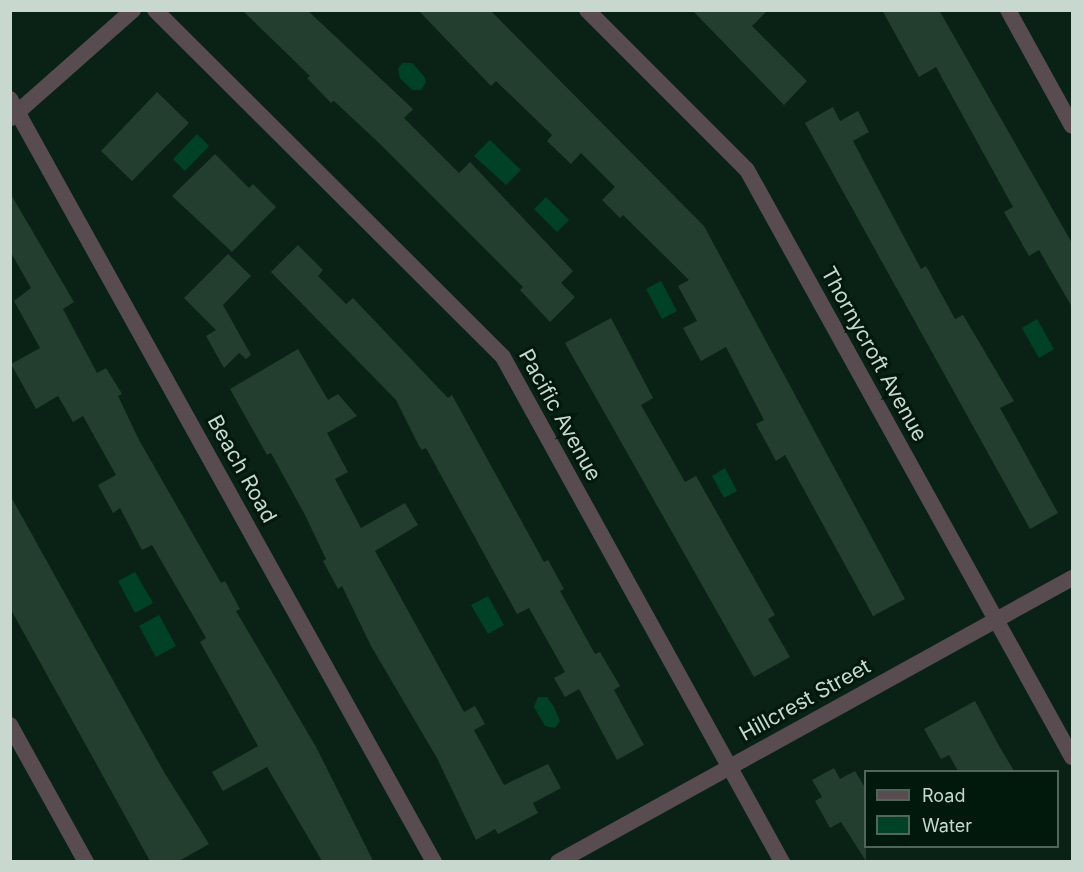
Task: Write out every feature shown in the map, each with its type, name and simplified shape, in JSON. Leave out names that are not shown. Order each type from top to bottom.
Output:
[{"type":"street","points":[[13,110],[133,10]]},
{"type":"street","name":"Pacific Avenue","points":[[155,10],[504,357],[782,861]]},
{"type":"street","name":"Thornycroft Avenue","points":[[587,10],[747,170],[1072,757]]},
{"type":"street","points":[[1008,10],[1072,126]]},
{"type":"street","name":"Beach Road","points":[[13,110],[434,861]]},
{"type":"street","name":"Hillcrest Street","points":[[558,861],[1072,578]]},
{"type":"street","points":[[10,725],[86,861]]},
{"type":"water","points":[[402,63],[412,63],[424,76],[426,82],[421,90],[412,90],[400,78],[398,69]]},
{"type":"water","points":[[197,134],[209,146],[185,171],[173,159]]},
{"type":"water","points":[[490,140],[521,170],[506,185],[474,156]]},
{"type":"water","points":[[546,197],[569,220],[557,232],[534,209]]},
{"type":"water","points":[[661,281],[677,311],[662,319],[646,289]]},
{"type":"water","points":[[1037,319],[1054,349],[1039,358],[1022,328]]},
{"type":"water","points":[[725,468],[737,491],[724,498],[712,476]]},
{"type":"water","points":[[135,572],[153,603],[135,613],[118,581]]},
{"type":"water","points":[[488,596],[504,625],[488,634],[471,605]]},
{"type":"water","points":[[159,615],[176,646],[156,657],[139,626]]},
{"type":"water","points":[[538,697],[547,697],[554,707],[560,721],[555,728],[545,726],[534,707]]},
{"type":"building","points":[[242,10],[307,10],[413,109],[404,118],[459,173],[470,162],[573,271],[561,283],[575,297],[550,322],[520,290],[523,287],[379,143],[334,101],[331,103],[307,78],[310,76]]},
{"type":"building","points":[[418,10],[490,10],[704,226],[905,599],[873,616],[785,455],[776,461],[756,424],[764,420],[726,347],[701,361],[683,328],[697,321],[678,286],[689,280],[623,215],[620,218],[602,200],[615,187],[581,153],[571,164],[547,141],[552,135],[496,81],[491,86]]},
{"type":"building","points":[[692,10],[768,10],[752,26],[807,81],[784,105]]},
{"type":"building","points":[[882,10],[939,10],[1072,243],[1072,307],[1039,250],[1029,256],[1004,212],[1013,207],[936,67],[919,77]]},
{"type":"building","points":[[157,92],[189,123],[132,181],[101,151]]},
{"type":"building","points":[[833,107],[840,121],[858,111],[869,132],[853,141],[921,269],[926,266],[955,319],[963,315],[1014,401],[1000,408],[1058,513],[1030,529],[805,123]]},
{"type":"building","points":[[215,154],[249,188],[253,184],[276,207],[232,252],[172,196]]},
{"type":"building","points":[[10,193],[74,302],[63,309],[97,373],[106,368],[122,394],[118,396],[139,440],[221,583],[225,581],[240,609],[236,611],[316,747],[373,861],[322,861],[267,767],[223,791],[212,772],[258,746],[200,642],[206,638],[152,545],[142,550],[120,508],[113,513],[98,485],[116,475],[83,416],[73,422],[58,396],[36,409],[11,364],[40,348],[14,301],[31,288],[10,251]]},
{"type":"building","points":[[298,245],[323,270],[318,276],[346,304],[353,298],[448,398],[452,395],[544,562],[548,560],[564,589],[560,591],[595,654],[600,652],[620,686],[614,690],[644,745],[617,760],[579,689],[565,697],[554,678],[565,672],[529,608],[517,614],[426,448],[422,450],[419,446],[396,400],[271,272]]},
{"type":"building","points":[[228,254],[251,276],[223,305],[251,355],[246,359],[239,353],[224,368],[206,336],[216,330],[184,298]]},
{"type":"building","points":[[611,318],[653,398],[641,405],[685,482],[696,476],[775,615],[768,619],[790,657],[754,677],[565,343]]},
{"type":"building","points":[[298,349],[328,400],[338,394],[357,416],[327,433],[348,472],[335,479],[361,528],[405,503],[418,525],[375,551],[464,712],[475,706],[485,724],[474,730],[504,785],[548,764],[561,788],[533,803],[538,813],[498,834],[495,829],[476,840],[437,758],[371,646],[342,586],[338,589],[323,561],[326,559],[305,515],[271,453],[267,455],[230,389]]},
{"type":"building","points":[[10,495],[164,772],[209,844],[179,861],[150,861],[10,608]]},
{"type":"building","points":[[975,701],[1013,770],[957,770],[949,755],[941,759],[924,729]]},
{"type":"building","points":[[834,768],[840,779],[855,771],[864,786],[866,861],[841,822],[830,828],[815,801],[822,797],[812,780]]}]
